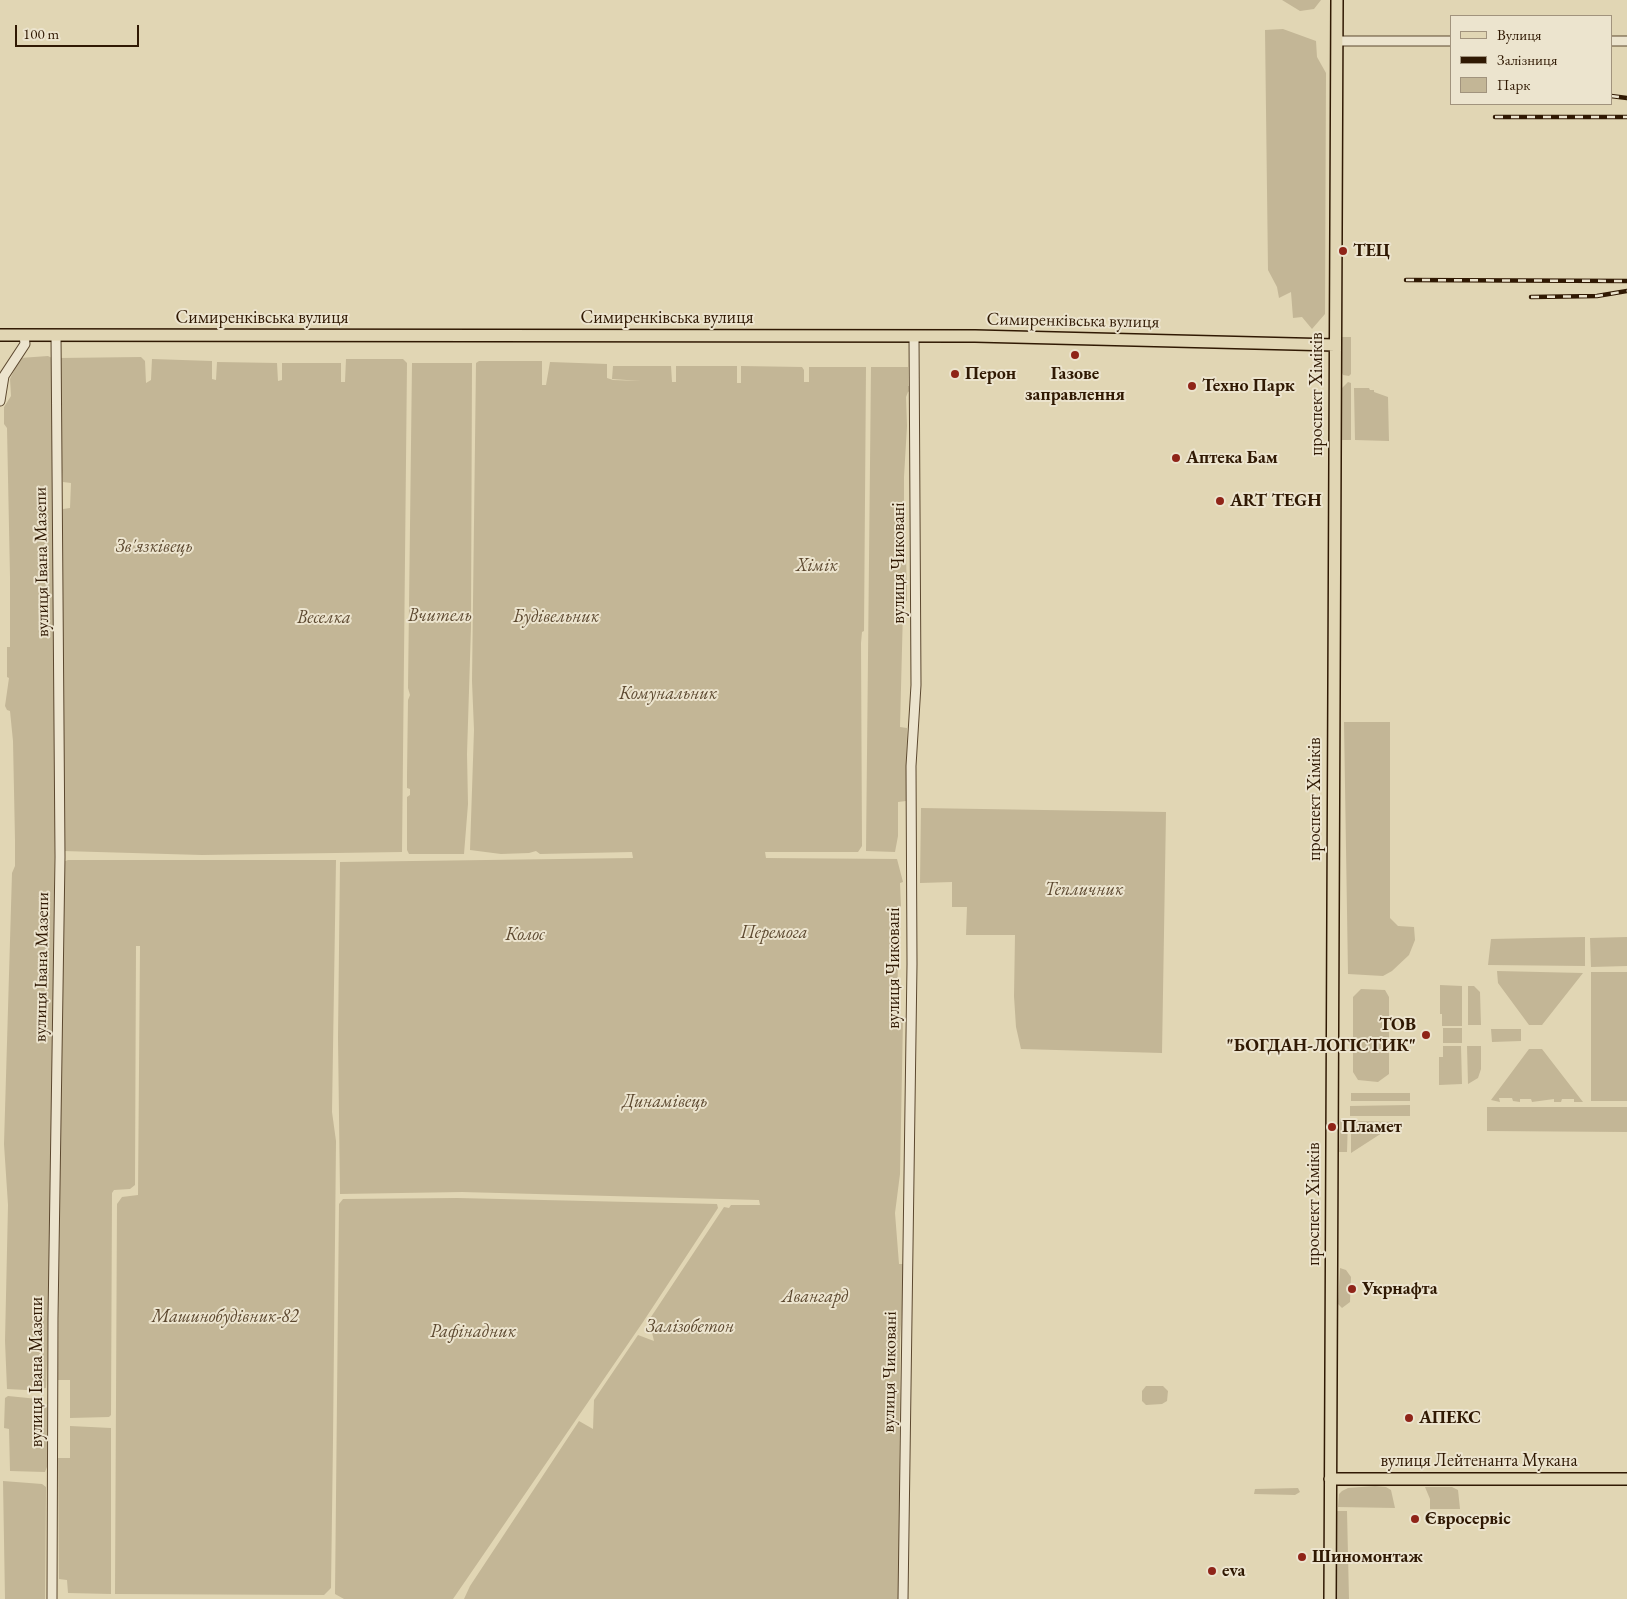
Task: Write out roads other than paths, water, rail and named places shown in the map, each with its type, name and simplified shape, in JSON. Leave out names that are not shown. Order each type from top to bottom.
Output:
[{"type":"main road","name":"проспект Хіміків","points":[[1330,1599],[1337,0]]},
{"type":"main road","name":"Симиренківська вулиця","points":[[0,335],[914,336],[1335,345]]},
{"type":"main road","name":"вулиця Лейтенанта Мукана","points":[[1330,1479],[1627,1479]]},
{"type":"street","points":[[1337,41],[1450,41]]},
{"type":"street","points":[[1612,41],[1627,41]]},
{"type":"street","points":[[0,401],[4,376],[25,344],[24,335]]},
{"type":"street","name":"вулиця Івана Мазепи","points":[[52,1599],[53,1283],[60,857],[56,335]]},
{"type":"street","name":"вулиця Чиковані","points":[[903,1599],[912,964],[911,766],[916,685],[914,336]]},
{"type":"railway","points":[[1612,96],[1627,98]]},
{"type":"railway","points":[[1495,117],[1627,117]]},
{"type":"railway","points":[[1406,280],[1627,281]]},
{"type":"railway","points":[[1531,297],[1597,296],[1627,291]]},
{"type":"place","name":"ТЕЦ","points":[[1343,251]]},
{"type":"place","name":"Газове заправлення","points":[[1075,355]]},
{"type":"place","name":"Перон","points":[[955,374]]},
{"type":"place","name":"Техно Парк","points":[[1192,386]]},
{"type":"place","name":"Аптека Бам","points":[[1176,458]]},
{"type":"place","name":"ART TEGH","points":[[1220,501]]},
{"type":"place","name":"ТОВ \"БОГДАН-ЛОГІСТИК\"","points":[[1426,1035]]},
{"type":"place","name":"Пламет","points":[[1332,1127]]},
{"type":"place","name":"Укрнафта","points":[[1352,1289]]},
{"type":"place","name":"АПЕКС","points":[[1409,1418]]},
{"type":"place","name":"Євросервіс","points":[[1415,1519]]},
{"type":"place","name":"Шиномонтаж","points":[[1302,1557]]},
{"type":"place","name":"eva","points":[[1212,1571]]},
{"type":"park label","name":"Зв'язківець","points":[[154,547]]},
{"type":"park label","name":"Хімік","points":[[817,566]]},
{"type":"park label","name":"Вчитель","points":[[440,616]]},
{"type":"park label","name":"Будівельник","points":[[556,617]]},
{"type":"park label","name":"Веселка","points":[[324,618]]},
{"type":"park label","name":"Комунальник","points":[[668,694]]},
{"type":"park label","name":"Тепличник","points":[[1084,890]]},
{"type":"park label","name":"Перемога","points":[[774,933]]},
{"type":"park label","name":"Колос","points":[[525,935]]},
{"type":"park label","name":"Динамівець","points":[[665,1102]]},
{"type":"park label","name":"Авангард","points":[[815,1297]]},
{"type":"park label","name":"Машинобудівник-82","points":[[225,1317]]},
{"type":"park label","name":"Залізобетон","points":[[690,1327]]},
{"type":"park label","name":"Рафінадник","points":[[473,1332]]}]
